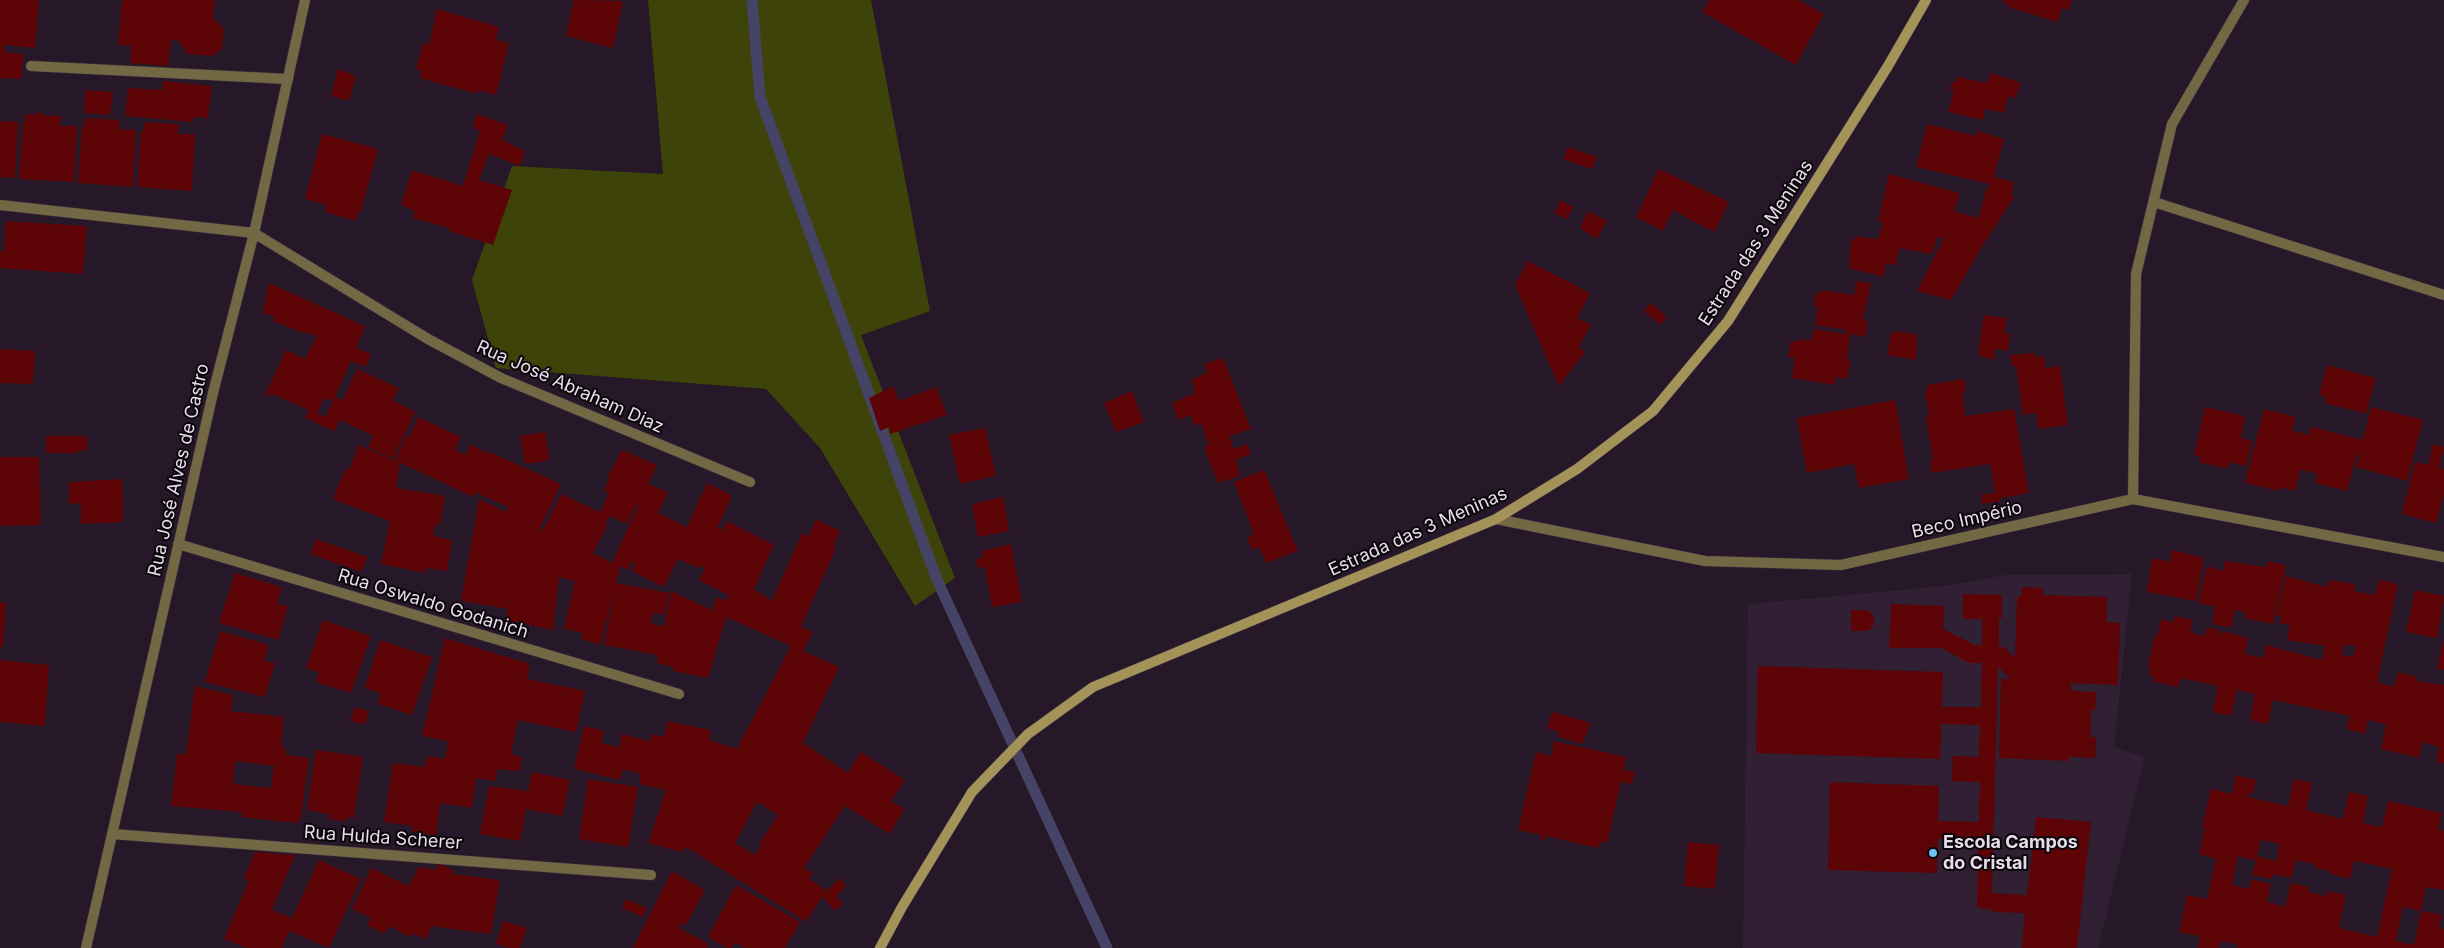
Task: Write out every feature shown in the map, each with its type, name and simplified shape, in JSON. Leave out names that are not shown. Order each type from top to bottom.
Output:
[{"type":"main road","name":"Estrada das 3 Meninas","points":[[880,948],[902,907],[972,792],[1028,734],[1093,687],[1496,519],[1577,469],[1653,411],[1728,320],[1888,66],[1926,0]]},
{"type":"street","name":"Rua José Alves de Castro","points":[[86,948],[213,392],[254,233],[305,0]]},
{"type":"street","points":[[2133,499],[2136,274],[2172,124],[2244,0]]},
{"type":"street","points":[[31,66],[288,79]]},
{"type":"street","points":[[2154,202],[2444,295]]},
{"type":"street","points":[[0,205],[254,233]]},
{"type":"street","name":"Rua José Abraham Diaz","points":[[254,233],[428,339],[501,378],[750,482]]},
{"type":"street","name":"Beco Império","points":[[1496,519],[1705,561],[1841,565],[2133,499],[2444,557]]},
{"type":"street","name":"Rua Oswaldo Godanich","points":[[178,544],[678,694]]},
{"type":"street","name":"Rua Hulda Scherer","points":[[112,834],[651,875]]},
{"type":"shaded area","name":"Escola Campos do Cristal","points":[[2132,574],[2114,747],[2145,757],[2098,948],[1743,948],[1748,604],[1945,586],[2005,575]]},
{"type":"green space","points":[[648,0],[871,0],[930,311],[861,335],[955,578],[915,606],[820,448],[766,389],[496,368],[472,280],[512,166],[663,174]]},
{"type":"building","points":[[0,0],[39,0],[35,48],[4,45],[4,52],[24,54],[21,79],[0,78]]},
{"type":"building","points":[[125,0],[215,0],[213,18],[224,29],[222,49],[213,56],[187,54],[179,41],[171,40],[168,66],[130,63],[131,45],[118,45],[122,2]]},
{"type":"building","points":[[574,0],[623,1],[613,48],[566,36]]},
{"type":"building","points":[[1710,0],[1798,0],[1824,14],[1796,65],[1702,12]]},
{"type":"building","points":[[2003,0],[2072,0],[2069,10],[2062,8],[2057,22],[2008,7],[2009,5],[2002,2]]},
{"type":"building","points":[[437,9],[499,27],[496,40],[509,43],[496,95],[478,90],[477,94],[420,78],[421,71],[416,69],[423,43],[429,44]]},
{"type":"building","points":[[338,69],[356,76],[349,101],[331,96]]},
{"type":"building","points":[[1991,73],[2021,83],[2015,98],[2008,96],[2004,113],[1985,109],[1983,120],[1948,112],[1954,91],[1950,90],[1952,82],[1956,82],[1957,77],[1987,83]]},
{"type":"building","points":[[163,81],[212,86],[208,118],[194,117],[193,122],[125,116],[128,88],[163,90]]},
{"type":"building","points":[[85,90],[113,92],[110,115],[84,113]]},
{"type":"building","points":[[36,112],[42,112],[41,115],[61,116],[60,126],[77,126],[74,182],[19,179],[25,114],[36,115]]},
{"type":"building","points":[[477,114],[508,125],[502,140],[525,151],[520,166],[489,154],[479,180],[512,190],[493,245],[449,231],[449,228],[413,218],[415,211],[401,205],[412,170],[463,186],[480,131],[473,127]]},
{"type":"building","points":[[85,118],[119,120],[119,129],[136,130],[133,187],[78,183],[82,127],[84,127]]},
{"type":"building","points":[[0,121],[18,122],[15,178],[0,177]]},
{"type":"building","points":[[144,122],[179,124],[178,134],[195,134],[192,191],[137,187],[141,131],[144,131]]},
{"type":"building","points":[[1927,124],[1976,136],[1977,131],[2004,139],[1994,177],[2014,182],[2011,195],[2015,196],[1981,248],[1951,300],[1917,291],[1944,238],[1938,237],[1932,254],[1899,248],[1896,265],[1886,264],[1884,277],[1849,268],[1851,239],[1855,240],[1855,236],[1878,239],[1883,223],[1878,221],[1889,174],[1960,193],[1954,211],[1979,218],[1986,189],[1988,189],[1990,184],[1916,167]]},
{"type":"building","points":[[322,134],[378,149],[360,214],[357,213],[356,221],[325,212],[327,205],[305,199]]},
{"type":"building","points":[[1568,147],[1597,157],[1592,169],[1563,159]]},
{"type":"building","points":[[1659,169],[1729,202],[1714,232],[1673,210],[1663,231],[1636,217]]},
{"type":"building","points":[[1561,200],[1573,207],[1567,219],[1554,213]]},
{"type":"building","points":[[1588,211],[1607,221],[1597,239],[1580,228]]},
{"type":"building","points":[[6,221],[87,226],[83,274],[0,268],[0,251],[4,251]]},
{"type":"building","points":[[1528,261],[1590,293],[1577,319],[1591,324],[1579,347],[1585,352],[1559,386],[1515,285]]},
{"type":"building","points":[[1856,281],[1871,283],[1863,320],[1868,322],[1865,337],[1850,334],[1847,359],[1851,359],[1847,379],[1836,377],[1835,385],[1792,378],[1795,358],[1788,357],[1791,341],[1798,342],[1799,339],[1811,341],[1814,329],[1846,334],[1846,330],[1815,325],[1818,307],[1814,306],[1815,293],[1820,294],[1821,290],[1854,295]]},
{"type":"building","points":[[269,283],[365,326],[356,348],[371,354],[366,367],[351,361],[335,397],[343,400],[357,369],[399,388],[392,400],[415,412],[393,459],[368,447],[373,436],[340,420],[334,431],[305,418],[309,410],[272,394],[264,397],[286,350],[305,359],[317,336],[307,332],[306,334],[273,321],[274,316],[263,313]],"holes":[[[324,398],[333,401],[326,417],[317,413]]]},
{"type":"building","points":[[1651,303],[1667,317],[1660,325],[1644,311]]},
{"type":"building","points":[[1984,315],[2007,318],[2004,333],[2010,334],[2008,351],[1995,349],[1994,360],[1978,355]]},
{"type":"building","points":[[1892,331],[1917,334],[1916,360],[1887,355]]},
{"type":"building","points":[[0,349],[35,351],[33,384],[0,383]]},
{"type":"building","points":[[2035,353],[2036,358],[2044,356],[2046,368],[2060,366],[2068,425],[2039,429],[2036,413],[2023,415],[2016,366],[2012,366],[2010,355]]},
{"type":"building","points":[[1223,358],[1251,429],[1229,436],[1234,449],[1247,444],[1251,454],[1236,460],[1240,476],[1218,483],[1204,447],[1209,445],[1201,423],[1194,426],[1191,415],[1178,420],[1172,403],[1195,393],[1192,380],[1207,372],[1204,364]]},
{"type":"building","points":[[2327,365],[2376,378],[2366,414],[2325,403],[2326,397],[2319,395]]},
{"type":"building","points":[[1964,379],[1966,391],[1962,391],[1965,416],[2014,409],[2029,493],[2000,498],[2001,501],[1982,504],[1981,495],[1995,493],[1990,464],[1931,473],[1930,461],[1933,461],[1926,417],[1929,416],[1925,391],[1928,390],[1927,385]]},
{"type":"building","points":[[893,386],[899,401],[936,387],[947,415],[890,434],[889,427],[880,431],[869,398]]},
{"type":"building","points":[[1132,391],[1144,422],[1116,432],[1104,403]]},
{"type":"building","points":[[1895,400],[1909,479],[1859,488],[1854,464],[1807,473],[1797,418]]},
{"type":"building","points":[[2205,407],[2245,416],[2241,438],[2252,441],[2246,466],[2229,462],[2227,469],[2199,462],[2200,456],[2194,455]]},
{"type":"building","points":[[2371,407],[2423,420],[2407,481],[2356,467],[2360,455],[2357,454],[2347,491],[2315,483],[2317,474],[2300,469],[2295,491],[2280,487],[2279,491],[2245,483],[2264,409],[2296,417],[2292,430],[2309,435],[2311,427],[2363,440]]},
{"type":"building","points":[[418,417],[461,437],[455,450],[465,455],[471,444],[486,453],[492,453],[561,484],[540,528],[543,530],[561,494],[600,512],[609,493],[604,491],[609,478],[607,478],[622,450],[657,465],[648,484],[668,492],[658,513],[687,527],[707,483],[732,496],[717,528],[722,530],[727,521],[774,545],[754,589],[772,601],[802,533],[809,536],[816,519],[840,531],[833,547],[836,548],[801,627],[813,632],[803,651],[839,667],[803,743],[848,773],[861,752],[905,780],[891,801],[904,809],[890,834],[845,806],[804,868],[813,873],[809,879],[826,890],[806,922],[686,847],[682,852],[648,843],[666,790],[639,784],[641,774],[623,769],[620,780],[574,769],[584,726],[604,731],[601,743],[619,747],[622,734],[650,741],[652,734],[664,737],[667,721],[711,730],[709,740],[737,749],[791,646],[726,617],[708,678],[673,671],[674,667],[657,663],[658,655],[604,645],[615,589],[600,645],[581,639],[583,633],[564,629],[575,581],[559,577],[553,630],[506,620],[508,609],[461,601],[479,499],[506,512],[508,507],[475,492],[473,497],[395,460],[406,436],[409,438]],"holes":[[[636,505],[638,506],[612,563],[593,553],[607,526],[605,525],[609,516],[627,524]],[[678,559],[698,568],[700,566],[705,568],[699,580],[728,595],[726,601],[717,597],[712,609],[720,614],[671,591],[664,626],[651,624],[653,613],[664,614],[669,593],[616,583],[620,566],[628,570],[632,561],[636,564],[632,571],[664,587]],[[757,802],[778,815],[759,844],[761,845],[755,855],[735,843]]]},
{"type":"building","points":[[985,428],[996,476],[960,484],[949,435]]},
{"type":"building","points":[[545,432],[549,456],[547,461],[525,464],[520,436]]},
{"type":"building","points":[[46,436],[87,436],[87,451],[78,450],[78,453],[46,453]]},
{"type":"building","points":[[2433,444],[2444,447],[2439,468],[2444,469],[2444,493],[2436,523],[2402,514],[2415,462],[2428,465]]},
{"type":"building","points":[[359,445],[400,463],[396,488],[445,496],[440,525],[435,524],[433,536],[452,540],[447,571],[426,568],[425,573],[381,564],[390,521],[333,499],[345,469],[349,470]]},
{"type":"building","points":[[0,457],[39,457],[41,525],[0,526]]},
{"type":"building","points":[[1264,470],[1298,551],[1266,563],[1259,547],[1252,550],[1247,537],[1254,534],[1234,482]]},
{"type":"building","points":[[122,479],[123,522],[81,524],[81,503],[69,504],[69,482]]},
{"type":"building","points":[[1003,497],[1009,531],[978,537],[972,504]]},
{"type":"building","points":[[316,539],[368,557],[361,572],[311,554]]},
{"type":"building","points":[[1011,544],[1022,602],[992,607],[985,567],[978,568],[976,559],[983,558],[982,551]]},
{"type":"building","points":[[2172,550],[2204,558],[2196,601],[2147,592],[2152,558],[2170,562]]},
{"type":"building","points":[[2225,561],[2266,567],[2268,561],[2286,565],[2273,624],[2244,618],[2245,612],[2235,610],[2231,628],[2212,624],[2215,607],[2198,603],[2207,566],[2223,571]]},
{"type":"building","points":[[235,573],[282,587],[277,604],[288,606],[278,640],[219,623]]},
{"type":"building","points":[[2286,576],[2327,587],[2329,580],[2355,584],[2354,591],[2375,595],[2379,580],[2398,584],[2377,682],[2394,687],[2398,672],[2417,677],[2416,681],[2444,685],[2444,763],[2436,762],[2439,747],[2422,742],[2419,758],[2381,749],[2386,724],[2368,720],[2365,734],[2346,729],[2350,716],[2273,700],[2268,724],[2250,720],[2255,694],[2237,690],[2231,716],[2213,712],[2218,686],[2180,678],[2178,687],[2153,681],[2154,676],[2149,675],[2151,667],[2148,666],[2155,634],[2158,635],[2161,619],[2173,622],[2175,616],[2193,620],[2190,633],[2205,636],[2207,627],[2219,630],[2219,633],[2222,634],[2222,631],[2248,638],[2245,654],[2264,658],[2266,645],[2322,660],[2325,646],[2287,640],[2290,625],[2279,623],[2281,616],[2276,615]],"holes":[[[2344,644],[2356,646],[2353,657],[2342,655]]]},
{"type":"building","points":[[2022,587],[2043,588],[2043,595],[2107,597],[2107,622],[2120,623],[2118,685],[2071,683],[2071,691],[2096,692],[2095,711],[2091,710],[2090,737],[2096,737],[2095,758],[2069,757],[2069,761],[1999,758],[2001,679],[2010,679],[1998,666],[1992,893],[2027,895],[2036,817],[2091,822],[2077,948],[2022,948],[2025,913],[1991,912],[1991,909],[1977,908],[1978,841],[1938,839],[1937,873],[1828,870],[1830,782],[1939,786],[1938,821],[1979,822],[1980,782],[1952,781],[1953,756],[1979,757],[1980,725],[1941,724],[1940,759],[1756,753],[1758,666],[1943,672],[1942,707],[1981,707],[1982,663],[1969,663],[1942,648],[1889,648],[1891,604],[1944,606],[1943,629],[1975,645],[1982,645],[1982,619],[1963,619],[1963,594],[2002,595],[2002,618],[1999,619],[1999,647],[2004,647],[2015,658],[2017,597],[2021,597]]},
{"type":"building","points":[[2415,590],[2444,596],[2437,638],[2406,632]]},
{"type":"building","points":[[0,602],[6,603],[3,647],[0,647]]},
{"type":"building","points":[[1851,610],[1868,610],[1874,617],[1874,625],[1868,631],[1851,631]]},
{"type":"building","points":[[323,620],[371,636],[351,693],[316,682],[319,672],[306,668]]},
{"type":"building","points":[[220,631],[269,645],[264,661],[275,663],[265,697],[205,682]]},
{"type":"building","points":[[445,638],[530,664],[527,679],[585,691],[576,732],[518,720],[511,754],[522,757],[520,771],[497,769],[496,781],[476,778],[472,808],[440,803],[436,835],[412,832],[413,826],[384,822],[393,763],[425,767],[427,756],[445,759],[448,741],[422,736]]},
{"type":"building","points":[[380,640],[432,657],[412,715],[378,704],[381,693],[365,688]]},
{"type":"building","points":[[2444,641],[2444,670],[2437,669]]},
{"type":"building","points":[[0,660],[49,665],[45,726],[0,722]]},
{"type":"building","points":[[195,686],[233,695],[231,711],[284,717],[281,744],[286,750],[286,755],[309,758],[301,818],[298,823],[241,817],[242,812],[171,806],[177,753],[186,755]],"holes":[[[235,761],[274,766],[271,788],[233,784]]]},
{"type":"building","points":[[355,707],[369,711],[365,724],[350,721]]},
{"type":"building","points":[[1552,712],[1591,723],[1582,744],[1558,737],[1559,732],[1547,728]]},
{"type":"building","points":[[1554,741],[1626,757],[1624,770],[1635,772],[1632,784],[1621,782],[1607,843],[1600,842],[1598,848],[1546,836],[1545,840],[1540,839],[1541,835],[1518,830],[1536,752],[1551,756]]},
{"type":"building","points":[[316,750],[363,757],[354,818],[347,817],[347,821],[329,819],[329,814],[307,810]]},
{"type":"building","points":[[532,772],[570,780],[562,816],[526,809],[520,841],[480,834],[489,786],[528,791]]},
{"type":"building","points":[[2236,775],[2256,780],[2253,793],[2249,793],[2248,797],[2288,806],[2294,779],[2312,783],[2306,810],[2343,819],[2349,792],[2368,796],[2363,823],[2382,827],[2388,801],[2442,813],[2438,830],[2444,831],[2444,890],[2426,887],[2421,911],[2442,915],[2439,928],[2444,929],[2444,948],[2237,948],[2238,944],[2221,941],[2219,948],[2198,948],[2200,936],[2179,932],[2187,895],[2207,899],[2216,859],[2199,854],[2205,828],[2202,827],[2211,789],[2232,794]],"holes":[[[2261,840],[2280,844],[2276,861],[2257,856]],[[2238,856],[2256,861],[2252,875],[2272,879],[2273,874],[2291,878],[2296,860],[2314,864],[2314,867],[2350,879],[2354,861],[2392,869],[2377,937],[2339,928],[2346,895],[2327,891],[2326,896],[2308,892],[2309,887],[2291,883],[2285,907],[2267,902],[2271,884],[2251,879],[2249,889],[2232,885]],[[2403,907],[2421,911],[2414,945],[2396,941]]]},
{"type":"building","points":[[588,779],[638,787],[628,847],[579,839]]},
{"type":"building","points":[[1688,842],[1719,845],[1715,889],[1684,886]]},
{"type":"building","points":[[255,852],[295,855],[272,910],[292,918],[319,860],[361,879],[329,948],[289,931],[282,948],[247,948],[224,939],[249,880],[244,879]]},
{"type":"building","points":[[440,863],[454,871],[453,874],[500,880],[491,934],[431,926],[426,939],[412,933],[410,937],[389,926],[385,934],[367,925],[371,918],[352,909],[371,868],[409,886],[419,867],[436,870]]},
{"type":"building","points":[[672,871],[705,890],[686,925],[681,923],[679,928],[709,944],[707,948],[633,948]]},
{"type":"building","points":[[839,878],[846,886],[836,896],[843,904],[835,911],[822,896]]},
{"type":"building","points":[[736,885],[800,922],[785,948],[745,948],[735,942],[732,948],[727,948],[708,937]]},
{"type":"building","points":[[626,899],[647,908],[643,917],[622,908]]},
{"type":"building","points":[[503,921],[527,928],[520,948],[508,948],[496,944]]},
{"type":"waterway","points":[[752,0],[760,97],[937,580],[1107,948]]},
{"type":"place","name":"Escola Campos do Cristal","points":[[1933,853]]}]
